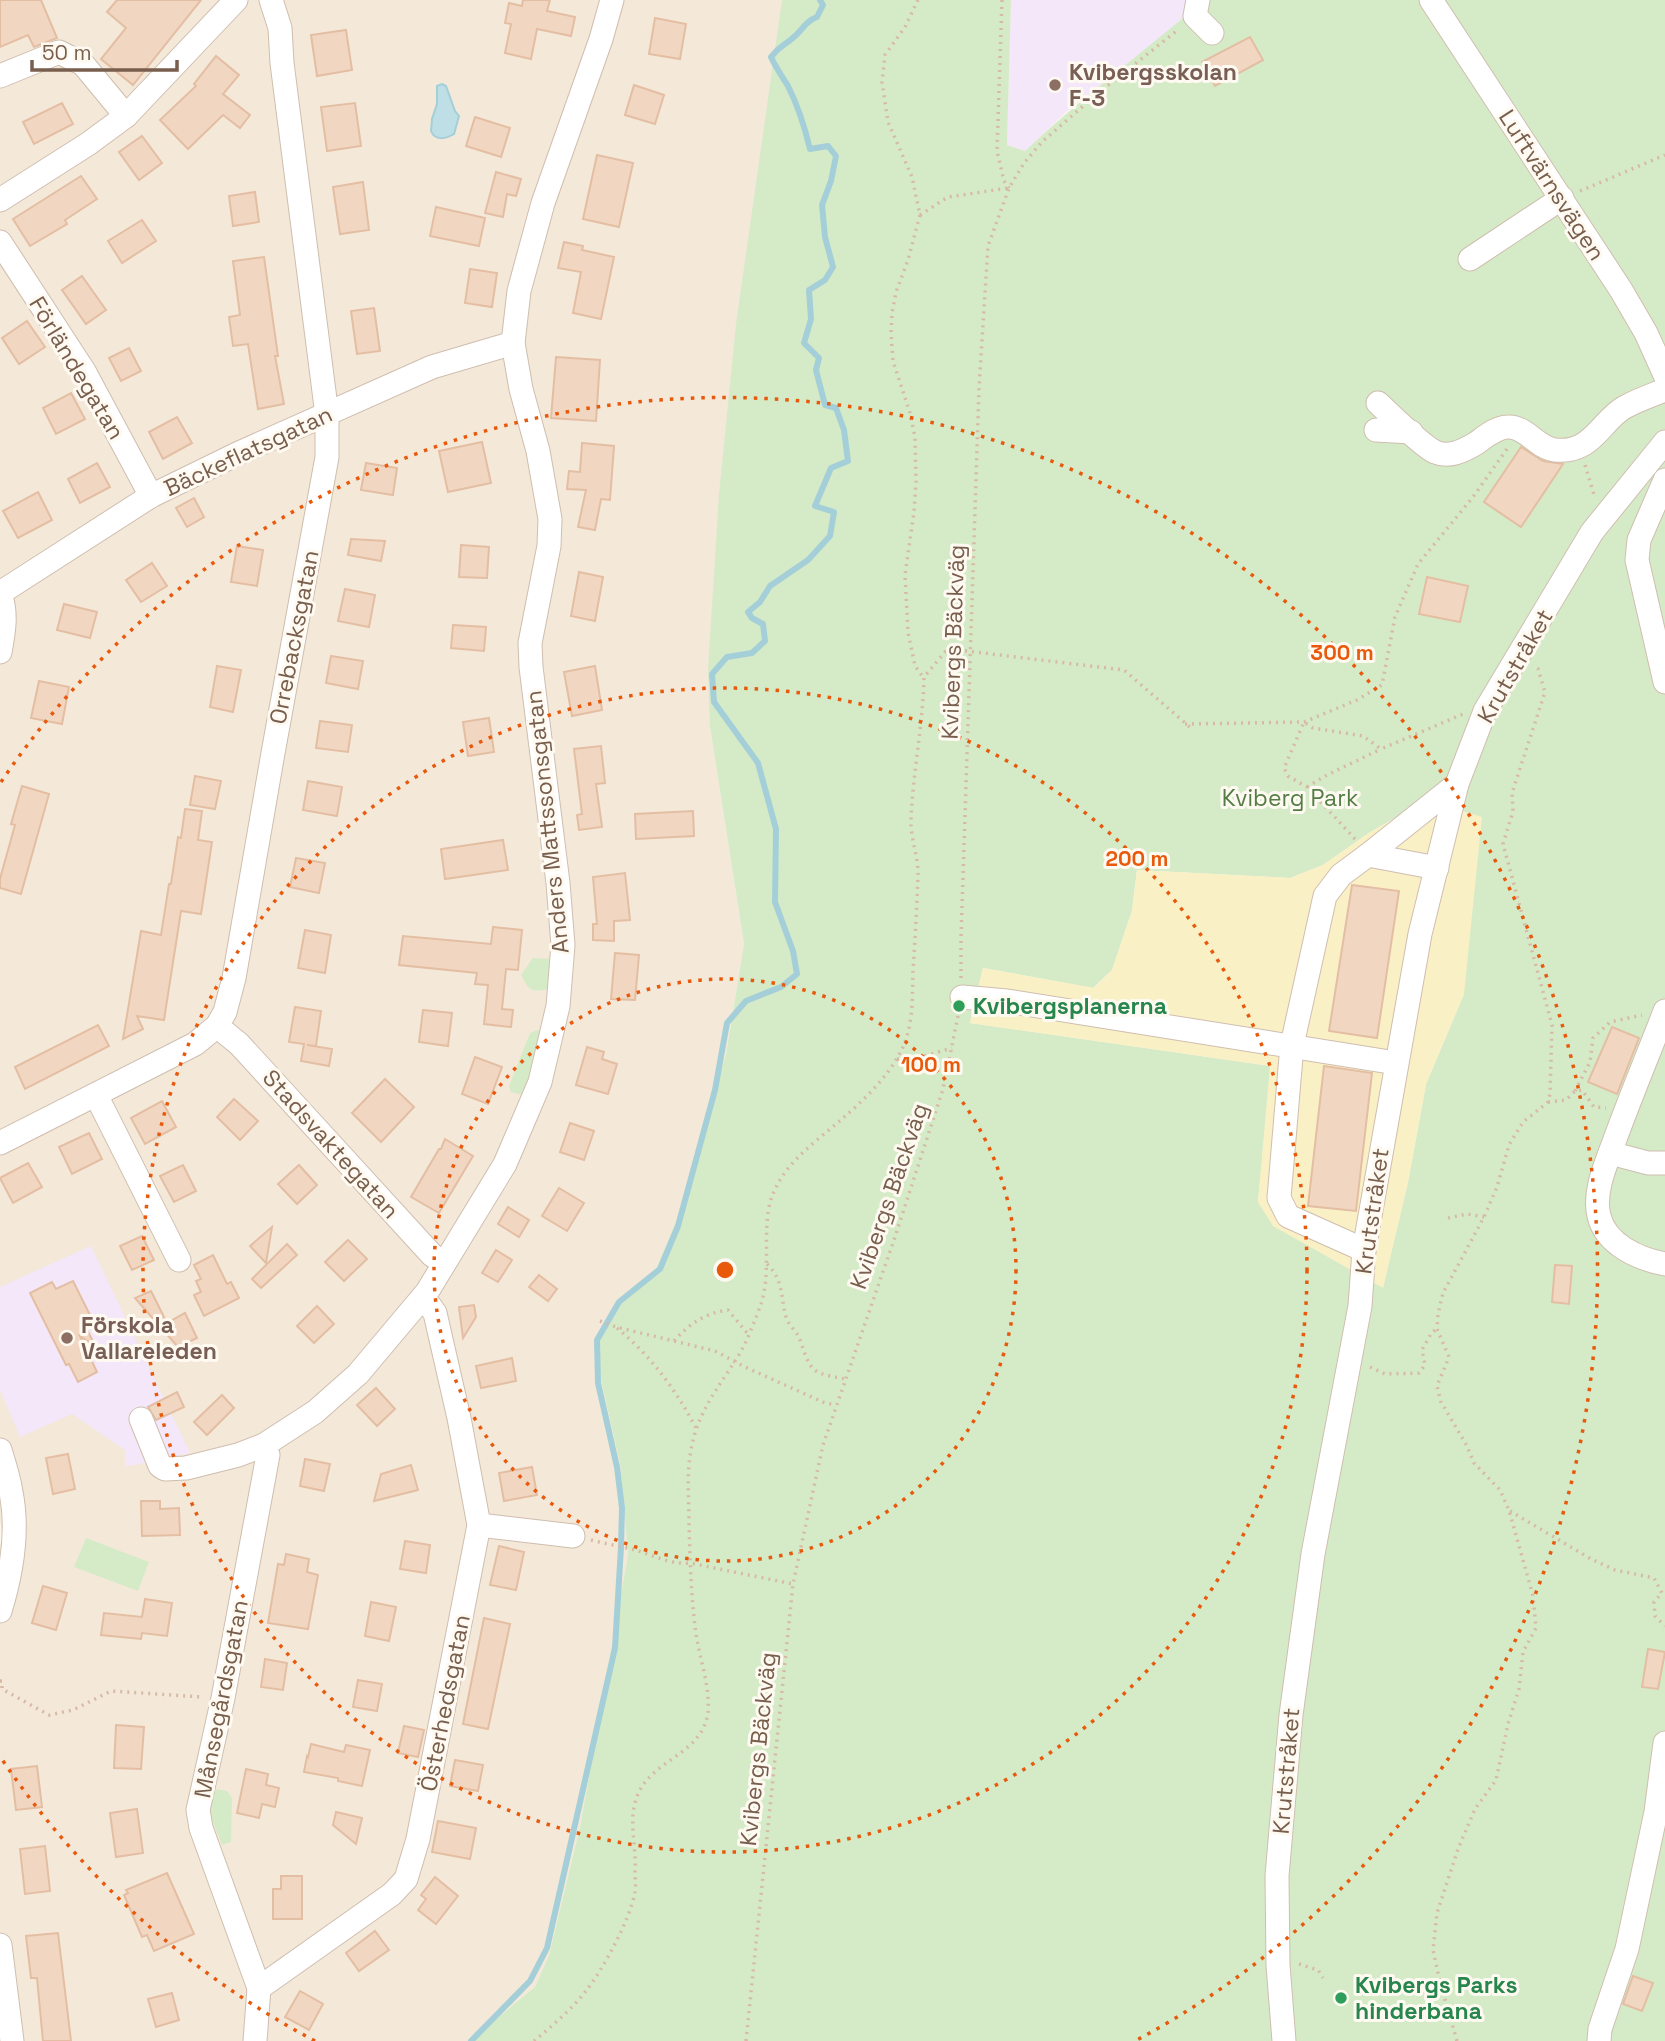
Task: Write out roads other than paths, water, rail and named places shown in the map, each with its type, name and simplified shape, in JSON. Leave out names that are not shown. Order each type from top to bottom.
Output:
[{"type":"street","points":[[0,200],[88,144],[126,116],[236,0]]},
{"type":"street","name":"Orrebacksgatan","points":[[217,1026],[225,1012],[234,978],[272,752],[327,457],[327,415],[282,64],[280,28],[271,0]]},
{"type":"street","name":"Anders Mattssonsgatan","points":[[141,1419],[160,1466],[165,1469],[186,1468],[238,1455],[264,1445],[315,1412],[358,1374],[421,1300],[505,1164],[540,1082],[558,1006],[563,944],[530,643],[550,546],[550,519],[538,450],[521,389],[513,342],[519,290],[543,204],[612,0]]},
{"type":"street","name":"Luftvärnsvägen","points":[[1431,0],[1628,301],[1646,332],[1665,375]]},
{"type":"street","points":[[1197,8],[1212,33]]},
{"type":"street","points":[[0,76],[59,52],[83,64],[126,116]]},
{"type":"street","points":[[1470,259],[1562,198]]},
{"type":"street","name":"Förländegatan","points":[[0,242],[84,371],[150,496]]},
{"type":"street","name":"Bäckeflatsgatan","points":[[0,593],[150,496],[432,367],[513,342]]},
{"type":"street","points":[[1378,403],[1435,452],[1460,452],[1499,428],[1511,426],[1552,450],[1564,450],[1592,439],[1623,408],[1665,390]]},
{"type":"street","points":[[1376,430],[1411,432]]},
{"type":"street","name":"Krutstråket","points":[[1284,2041],[1278,1960],[1277,1876],[1291,1715],[1313,1554],[1360,1306],[1364,1250],[1420,934],[1457,784],[1485,711],[1592,531],[1665,442]]},
{"type":"street","points":[[1665,480],[1639,540],[1637,560],[1655,602],[1665,682]]},
{"type":"street","points":[[0,593],[5,618],[0,652]]},
{"type":"street","points":[[1364,1250],[1288,1216],[1279,1198],[1292,1045],[1325,896],[1341,875],[1457,784]]},
{"type":"street","points":[[1368,855],[1437,868]]},
{"type":"street","points":[[962,997],[1292,1045],[1396,1063]]},
{"type":"street","points":[[1665,1012],[1625,1109],[1598,1200],[1599,1216],[1605,1231],[1618,1245],[1646,1260],[1665,1264]]},
{"type":"street","points":[[0,1143],[195,1044],[217,1026]]},
{"type":"street","name":"Stadsvaktegatan","points":[[217,1026],[239,1044],[432,1255],[444,1263]]},
{"type":"street","points":[[96,1095],[179,1261]]},
{"type":"street","points":[[1608,1160],[1665,1163]]},
{"type":"street","name":"Österhedsgatan","points":[[259,1988],[392,1894],[406,1879],[418,1839],[479,1525],[459,1418],[435,1313],[421,1300]]},
{"type":"street","name":"Månsegårdsgatan","points":[[259,1988],[201,1828],[198,1810],[223,1698],[268,1455],[264,1445]]},
{"type":"street","points":[[0,1450],[12,1493],[15,1537],[0,1611]]},
{"type":"street","points":[[479,1525],[573,1536]]},
{"type":"street","points":[[1599,2041],[1600,2029],[1627,1949],[1656,1812],[1665,1742]]},
{"type":"street","points":[[0,1945],[12,2041]]},
{"type":"street","points":[[255,2041],[259,1988]]},
{"type":"water","points":[[437,86],[446,86],[459,116],[454,134],[441,138],[431,131],[437,104]]},
{"type":"waterway","points":[[471,2041],[530,1981],[547,1948],[615,1648],[622,1508],[617,1467],[598,1383],[597,1340],[619,1302],[660,1269],[678,1226],[715,1090],[727,1023],[746,1001],[781,987],[797,974],[793,951],[775,902],[776,829],[758,763],[714,702],[712,674],[727,657],[752,653],[765,641],[763,624],[752,618],[748,612],[760,602],[770,586],[808,560],[830,536],[834,512],[815,506],[831,468],[848,461],[844,430],[836,408],[825,405],[816,370],[819,358],[804,343],[811,319],[809,290],[825,280],[833,267],[825,237],[822,205],[836,156],[828,146],[810,149],[795,101],[771,57],[817,17],[823,5],[820,0]]},
{"type":"place","name":"Kvibergsskolan F-3","points":[[1055,85]]},
{"type":"place","name":"Kvibergsplanerna","points":[[959,1006]]},
{"type":"place","name":"Förskola Vallareleden","points":[[67,1338]]},
{"type":"place","name":"Kvibergs Parks hinderbana","points":[[1341,1998]]},
{"type":"park label","name":"Kviberg Park","points":[[1290,798]]}]
